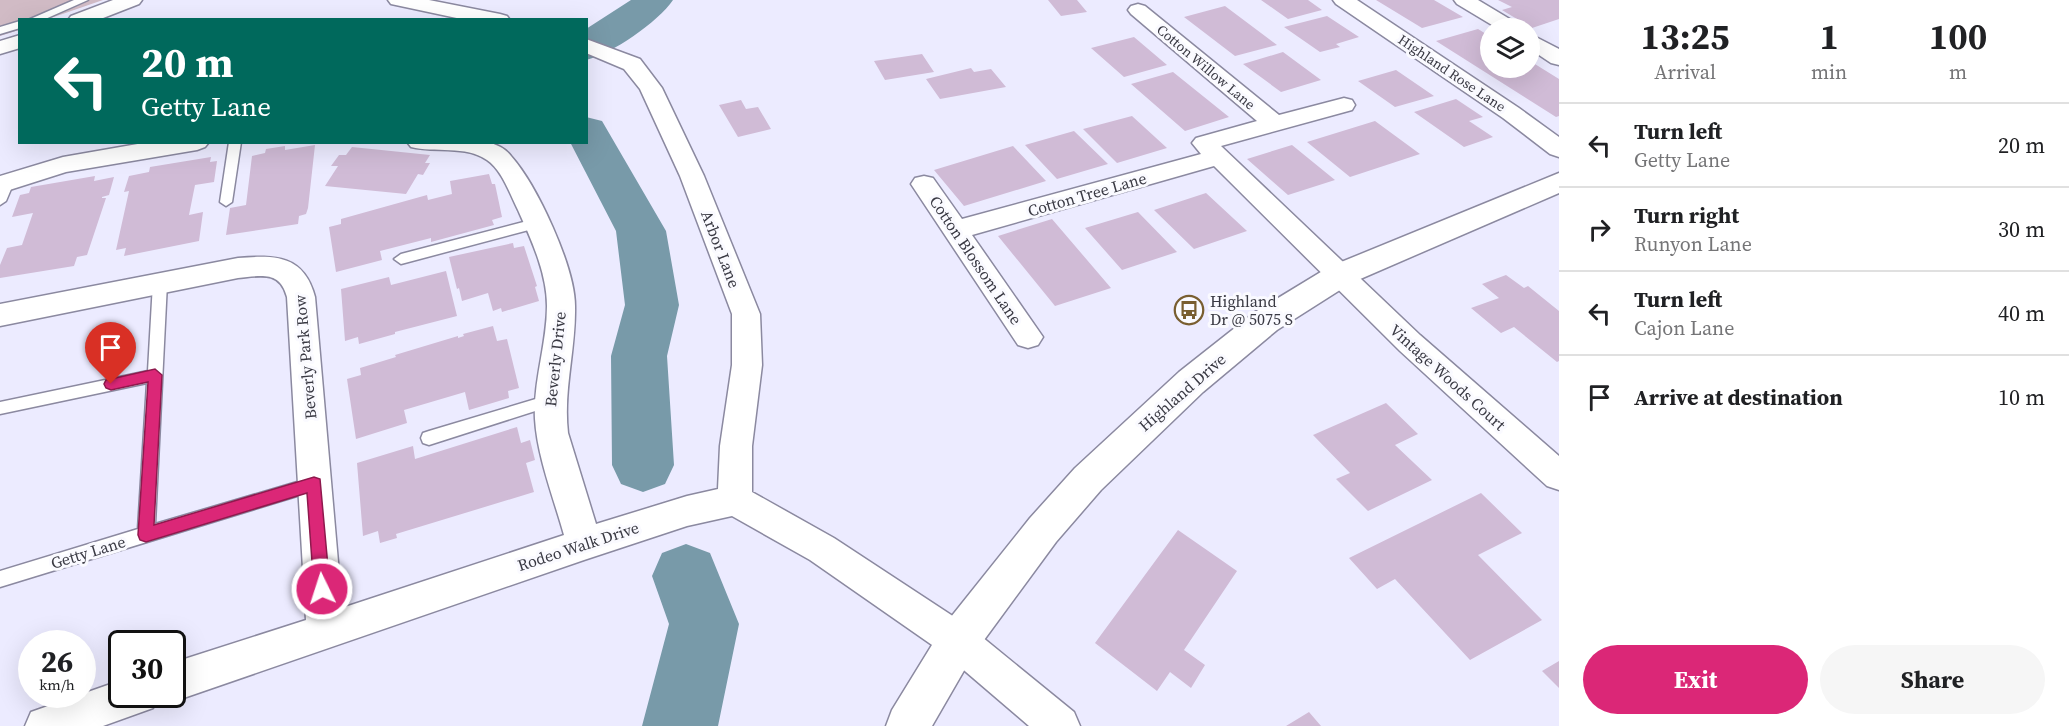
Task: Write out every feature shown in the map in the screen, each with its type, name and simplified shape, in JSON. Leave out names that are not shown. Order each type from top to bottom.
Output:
[{"type":"main road","name":"Highland Drive","points":[[908,726],[958,640],[1051,521],[1088,479],[1148,420],[1191,382],[1266,321],[1340,275],[1559,182]]},
{"type":"street","points":[[83,18],[132,0]]},
{"type":"street","points":[[398,0],[490,18]]},
{"type":"street","name":"Highland Rose Lane","points":[[1343,0],[1511,113],[1559,149]]},
{"type":"street","points":[[1464,0],[1494,18]]},
{"type":"street","name":"Cotton Willow Lane","points":[[1138,10],[1275,124]]},
{"type":"street","points":[[0,48],[18,42]]},
{"type":"street","points":[[1540,46],[1559,58]]},
{"type":"street","name":"Arbor Lane","points":[[597,48],[632,64],[651,88],[692,176],[746,314],[747,365],[736,446],[735,500]]},
{"type":"street","points":[[1340,275],[1204,143],[1344,105]]},
{"type":"street","points":[[2,190],[63,165],[185,144]]},
{"type":"street","name":"Beverly Drive","points":[[441,144],[473,147],[492,152],[510,169],[553,263],[561,308],[549,401],[552,434],[584,544]]},
{"type":"street","name":"Cotton Tree Lane","points":[[956,230],[1218,157]]},
{"type":"street","name":"Cotton Blossom Lane","points":[[924,184],[1028,337]]},
{"type":"street","name":"Beverly Park Row","points":[[0,315],[238,268],[261,266],[280,268],[292,276],[298,285],[301,297],[325,632]]},
{"type":"street","name":"Vintage Woods Court","points":[[1340,275],[1410,343],[1559,476]]},
{"type":"street","points":[[735,500],[822,549],[958,640],[1060,726]]},
{"type":"street","name":"Rodeo Walk Drive","points":[[186,678],[584,544],[687,511],[735,500]]},
{"type":"street","points":[[45,726],[108,705]]},
{"type":"lane","points":[[38,18],[83,0]]},
{"type":"lane","points":[[0,31],[18,25]]},
{"type":"lane","points":[[226,202],[235,144]]},
{"type":"lane","points":[[401,259],[536,224]]},
{"type":"lane","points":[[146,535],[160,283]]},
{"type":"lane","points":[[0,408],[155,375]]},
{"type":"lane","points":[[429,438],[549,401]]},
{"type":"lane","name":"Getty Lane","points":[[0,579],[314,484]]},
{"type":"shaded area","points":[[0,0],[103,0],[51,18],[18,18],[18,30],[0,36]]},
{"type":"building","points":[[1048,0],[1077,0],[1087,12],[1061,16]]},
{"type":"building","points":[[1261,0],[1308,0],[1322,10],[1288,19]]},
{"type":"building","points":[[1376,0],[1434,0],[1463,17],[1422,28]]},
{"type":"building","points":[[1498,0],[1559,0],[1559,19],[1540,25],[1540,18],[1515,18],[1502,10],[1512,7]]},
{"type":"building","points":[[1225,6],[1277,45],[1235,56],[1184,17]]},
{"type":"building","points":[[1327,16],[1359,37],[1336,44],[1340,47],[1320,52],[1284,27]]},
{"type":"building","points":[[1480,30],[1480,69],[1436,41]]},
{"type":"building","points":[[1134,37],[1167,65],[1124,77],[1091,48]]},
{"type":"building","points":[[1283,52],[1321,80],[1281,92],[1243,64]]},
{"type":"building","points":[[922,54],[934,72],[885,80],[874,61]]},
{"type":"building","points":[[1540,67],[1559,79],[1559,116],[1556,117],[1494,78],[1540,78]]},
{"type":"building","points":[[971,68],[974,72],[991,69],[1006,87],[940,99],[926,79]]},
{"type":"building","points":[[1396,70],[1434,96],[1395,107],[1358,81]]},
{"type":"building","points":[[1173,72],[1229,117],[1185,131],[1131,84]]},
{"type":"building","points":[[1456,99],[1483,117],[1469,121],[1493,137],[1464,147],[1414,112]]},
{"type":"building","points":[[741,100],[746,109],[758,107],[771,129],[738,137],[719,105]]},
{"type":"building","points":[[1132,116],[1167,148],[1117,163],[1083,129]]},
{"type":"building","points":[[1375,121],[1420,154],[1350,177],[1307,142]]},
{"type":"building","points":[[1074,131],[1108,164],[1057,179],[1025,145]]},
{"type":"building","points":[[315,145],[308,208],[306,214],[299,216],[298,224],[226,235],[230,208],[246,205],[252,156],[265,153],[266,149],[285,146],[285,150]]},
{"type":"building","points":[[1292,145],[1335,180],[1288,195],[1247,159]]},
{"type":"building","points":[[1013,146],[1046,181],[964,206],[934,170]]},
{"type":"building","points":[[352,147],[430,155],[425,163],[430,163],[423,175],[418,174],[406,194],[325,186],[338,166],[331,166],[339,155],[346,155]]},
{"type":"building","points":[[211,157],[210,162],[217,161],[214,182],[195,185],[189,215],[203,212],[199,241],[124,256],[126,248],[116,250],[129,191],[124,192],[129,176],[149,172],[150,167]]},
{"type":"building","points":[[489,174],[492,184],[495,184],[502,217],[492,220],[494,225],[431,242],[431,238],[380,251],[382,260],[336,272],[329,227],[341,224],[341,219],[427,195],[428,200],[452,194],[450,181]]},
{"type":"building","points":[[95,176],[94,181],[114,177],[109,195],[102,197],[106,198],[87,255],[77,257],[74,266],[0,278],[0,265],[7,248],[22,245],[33,213],[12,217],[20,195],[29,193],[31,187]]},
{"type":"building","points":[[1206,193],[1247,231],[1194,249],[1154,210]]},
{"type":"building","points":[[1138,212],[1177,252],[1122,270],[1085,228]]},
{"type":"building","points":[[1052,219],[1111,288],[1055,306],[998,236]]},
{"type":"building","points":[[513,243],[514,248],[524,246],[537,286],[535,287],[539,301],[502,312],[501,308],[493,311],[488,293],[462,301],[449,257]]},
{"type":"building","points":[[446,271],[457,316],[359,344],[358,337],[345,341],[341,289],[389,277],[391,285]]},
{"type":"building","points":[[1506,275],[1524,288],[1528,286],[1559,311],[1559,361],[1557,362],[1514,327],[1501,333],[1471,308],[1499,298],[1482,284]]},
{"type":"building","points":[[493,326],[497,341],[507,339],[519,388],[508,391],[509,398],[469,410],[465,392],[404,410],[407,423],[356,439],[347,379],[361,375],[360,368],[396,357],[395,355]]},
{"type":"building","points":[[1386,403],[1418,434],[1395,445],[1432,480],[1368,511],[1336,479],[1350,473],[1313,435]]},
{"type":"building","points":[[517,427],[521,443],[530,440],[535,460],[526,463],[534,492],[396,534],[397,538],[380,543],[378,531],[363,536],[357,463],[413,446],[415,459]]},
{"type":"building","points":[[1481,493],[1522,533],[1478,555],[1542,620],[1470,660],[1395,579],[1377,589],[1349,558]]},
{"type":"building","points":[[1178,530],[1237,571],[1184,650],[1205,665],[1191,688],[1170,672],[1157,691],[1095,643]]},
{"type":"building","points":[[1559,661],[1559,688],[1542,671]]},
{"type":"building","points":[[1309,712],[1321,726],[1286,726]]},
{"type":"waterway","points":[[588,47],[654,0]]},
{"type":"waterway","points":[[588,135],[641,231],[652,305],[639,356],[643,465]]},
{"type":"waterway","points":[[680,726],[704,624],[686,576]]},
{"type":"place","name":"Highland Dr @ 5075 S","points":[[1189,310]]},
{"type":"route","points":[[111,384],[155,375],[146,535],[314,484],[322,589]]}]
